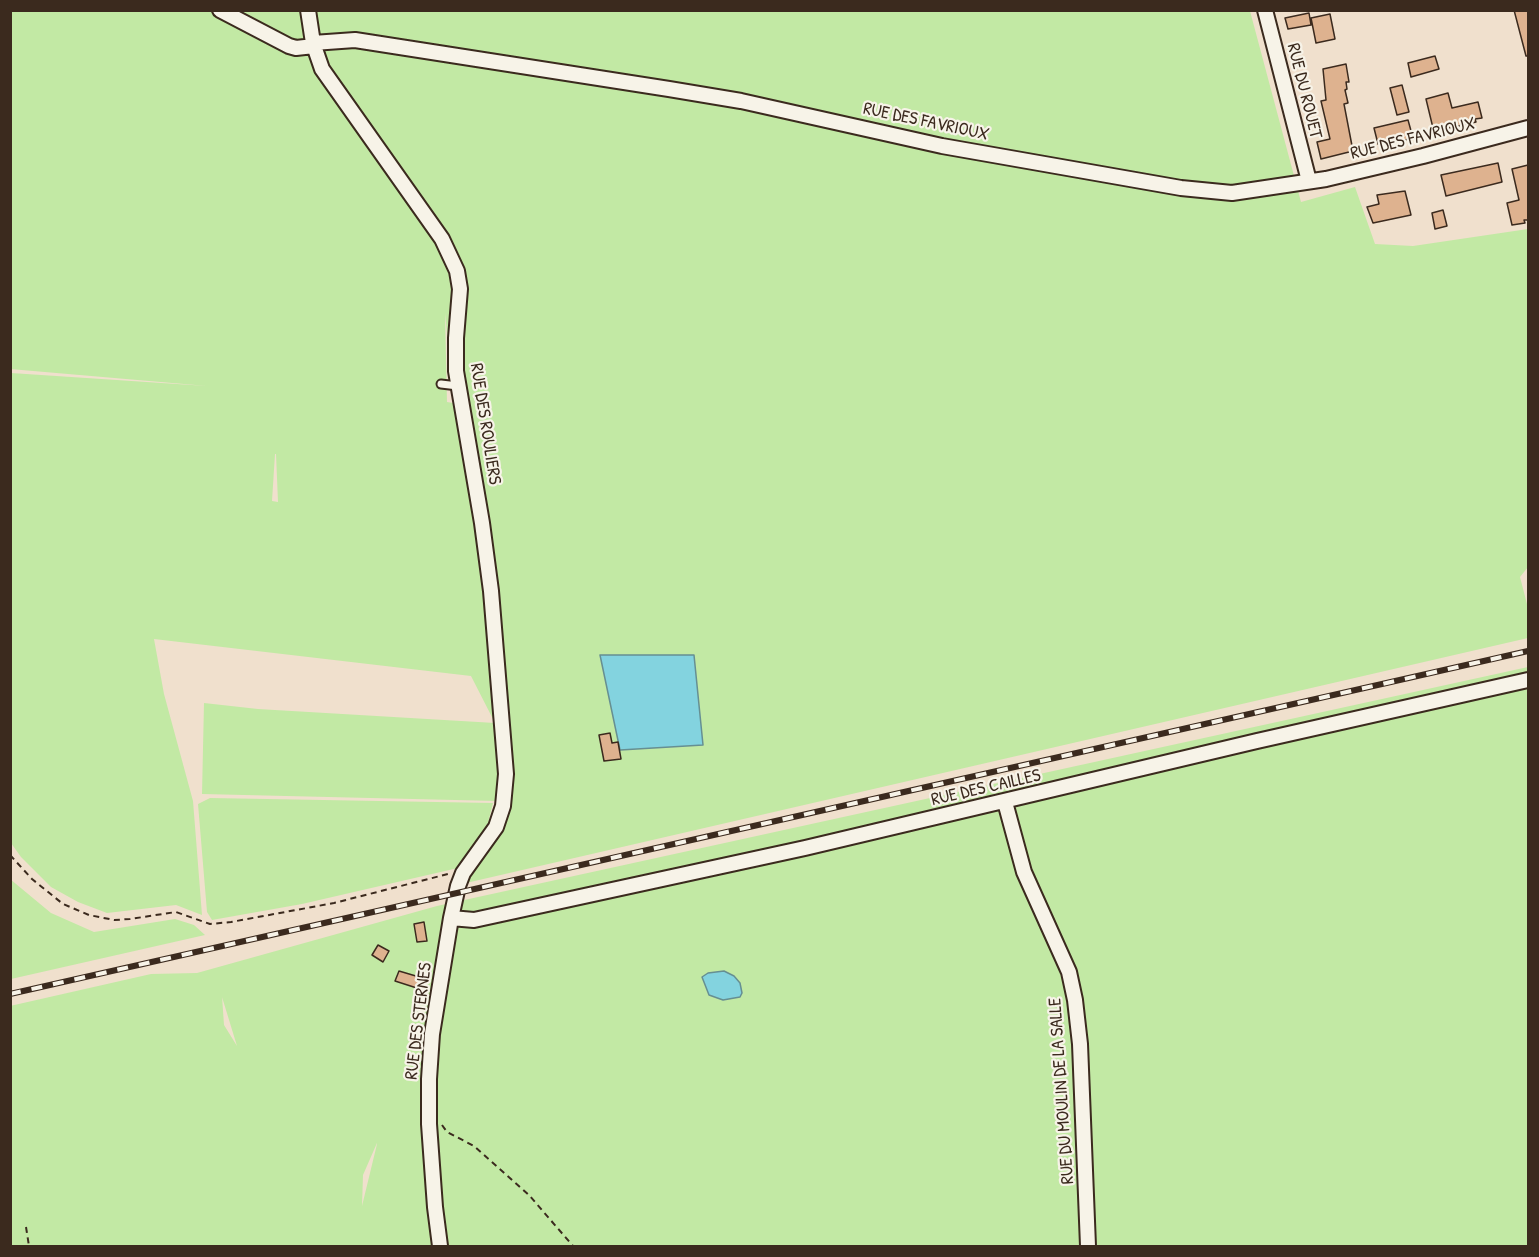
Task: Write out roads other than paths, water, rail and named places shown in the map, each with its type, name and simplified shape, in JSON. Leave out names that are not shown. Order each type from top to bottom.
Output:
[{"type":"street","name":"RUE DES FAVRIOUX","points":[[220,10],[296,48],[355,40],[741,101],[942,146],[1181,188],[1232,193],[1309,182],[1423,156],[1528,128]]},
{"type":"street","name":"RUE DES ROULIERS","points":[[308,10],[313,45],[322,69],[429,220],[450,254],[457,271],[460,289],[456,339],[458,386],[482,523],[491,591],[506,774],[503,806],[496,827],[463,873]]},
{"type":"street","name":"RUE DU ROUET","points":[[1265,10],[1309,182]]},
{"type":"street","name":"RUE DES CAILLES","points":[[451,918],[474,920],[805,848],[1528,680]]},
{"type":"street","name":"RUE DU MOULIN DE LA SALLE","points":[[1005,802],[1024,872],[1069,972],[1076,1000],[1080,1044],[1088,1246]]},
{"type":"street","name":"RUE DES STERNES","points":[[440,1246],[429,1124],[429,1078],[432,1034],[451,918],[463,873]]},
{"type":"lane","points":[[441,384],[458,386]]},
{"type":"water","points":[[600,655],[694,655],[703,745],[620,750]]},
{"type":"water","points":[[724,971],[734,976],[740,983],[742,993],[740,997],[723,1000],[709,995],[702,977],[708,973]]},
{"type":"railway","points":[[10,994],[1528,651]]}]
